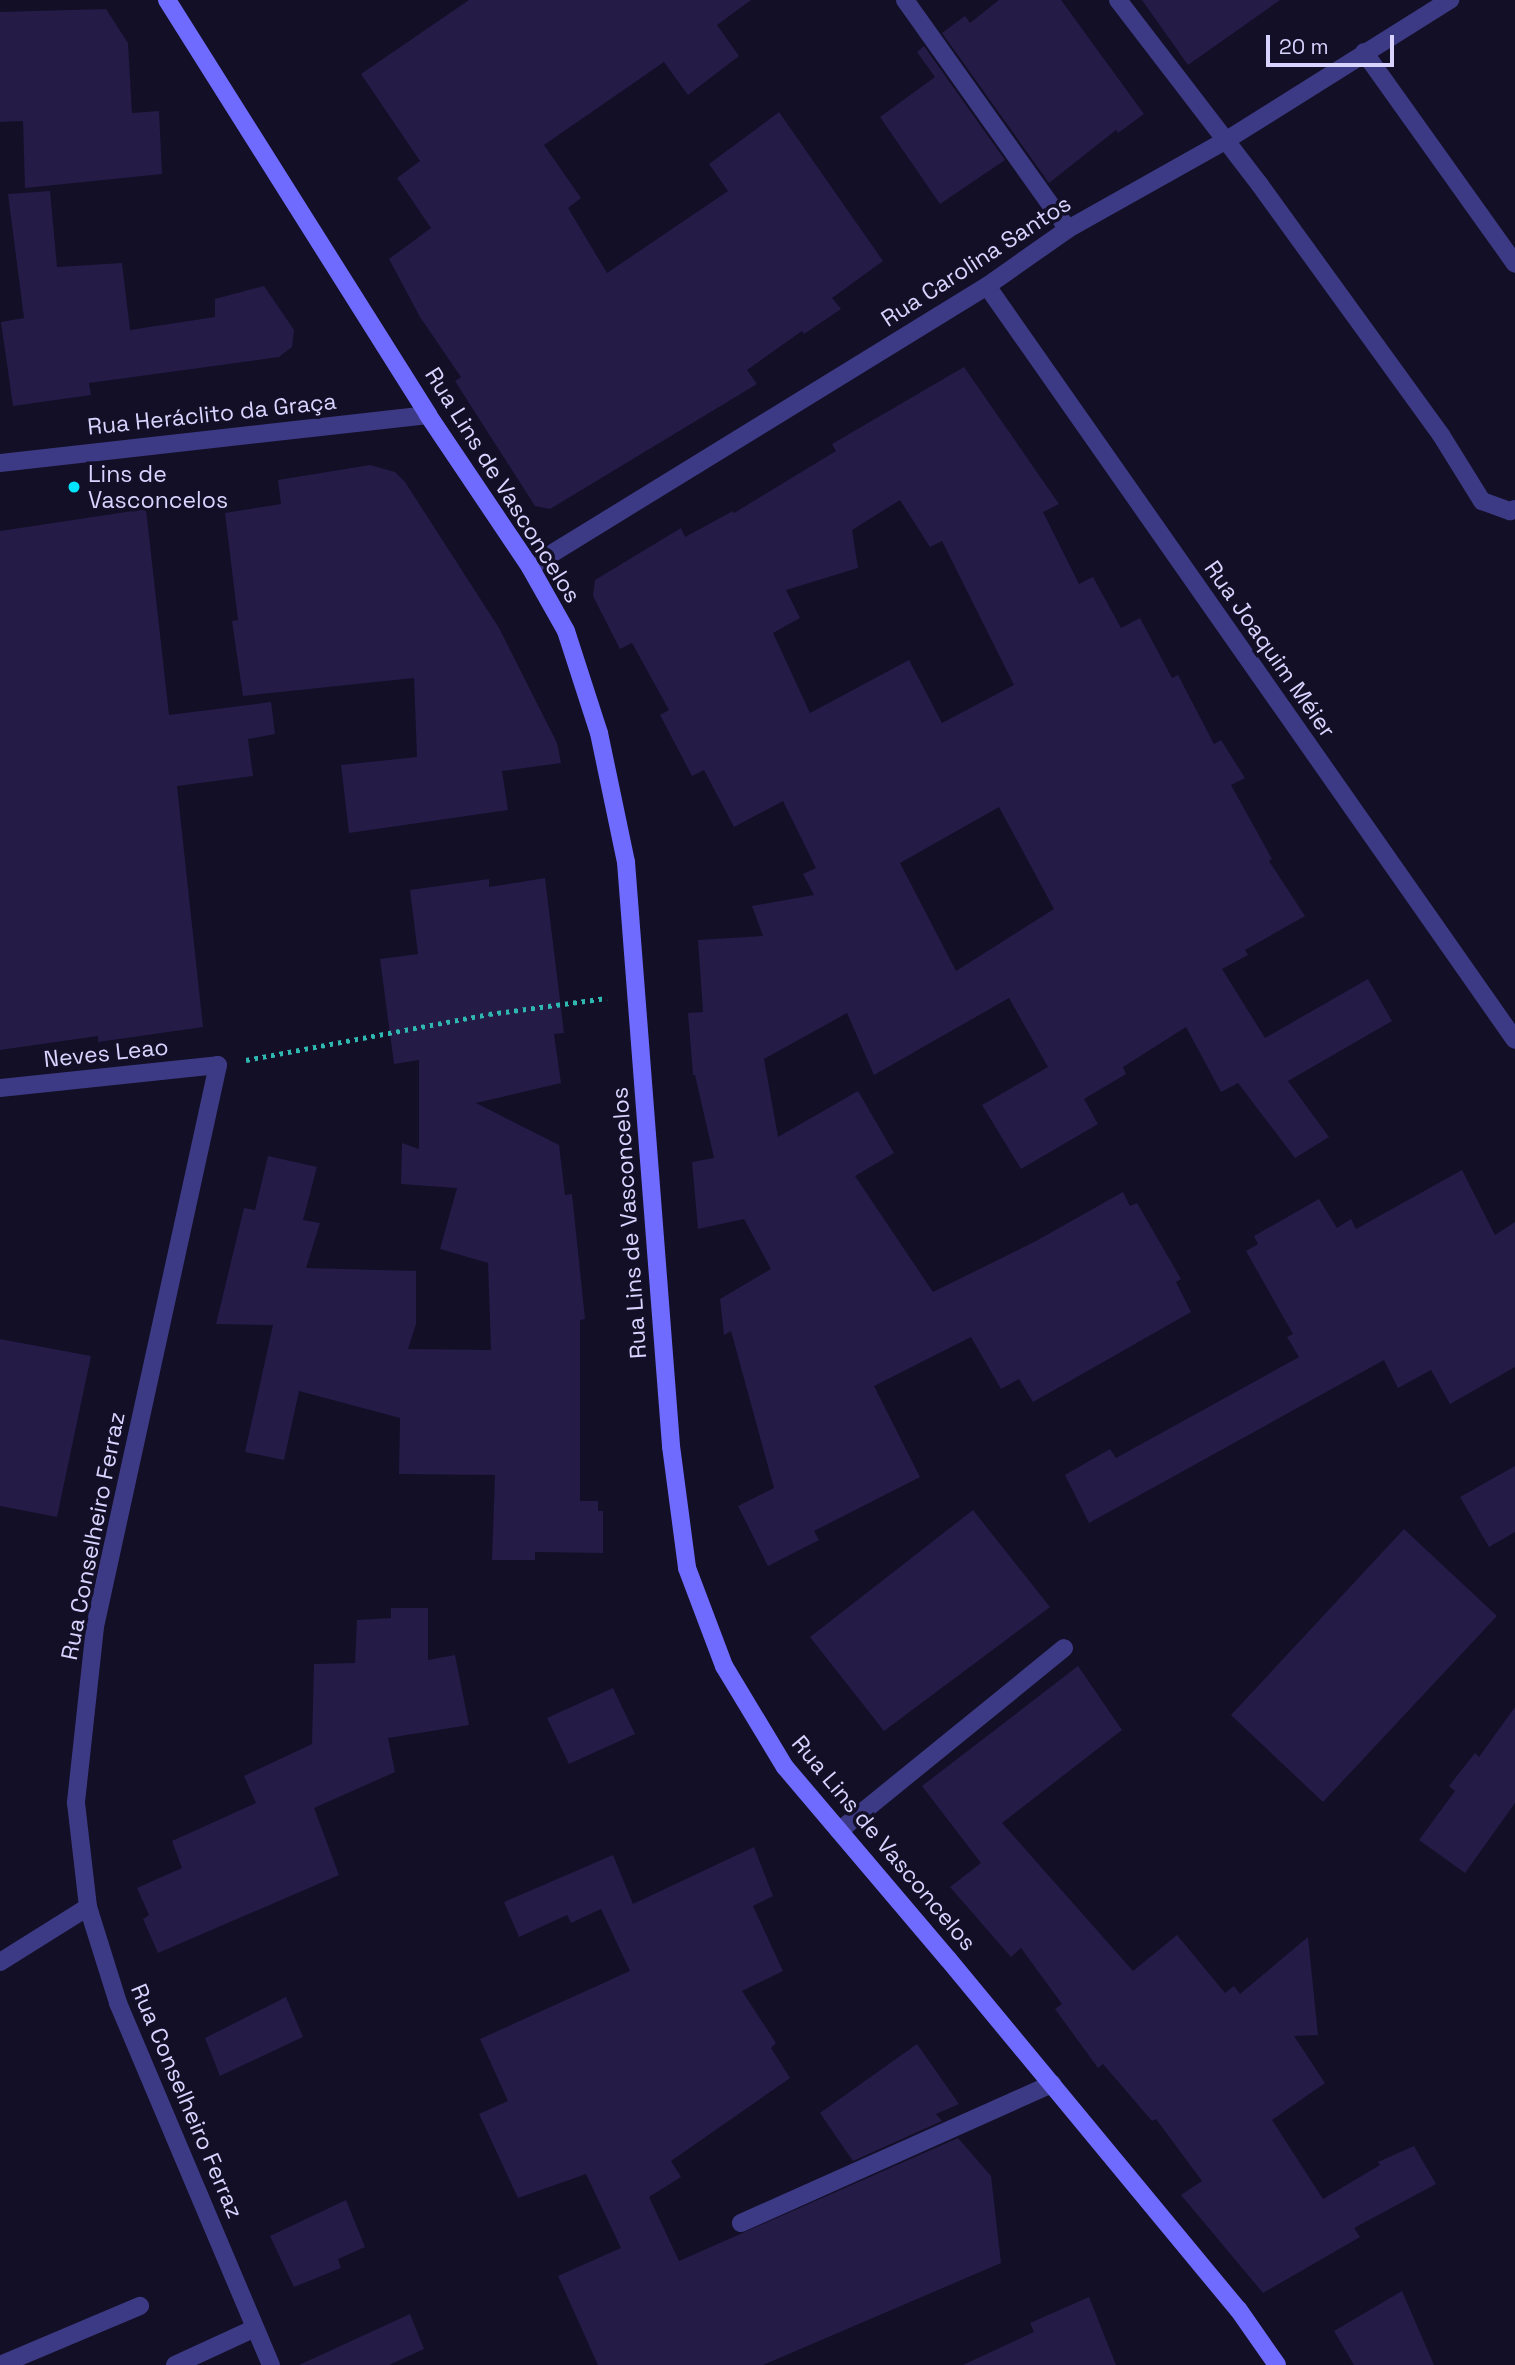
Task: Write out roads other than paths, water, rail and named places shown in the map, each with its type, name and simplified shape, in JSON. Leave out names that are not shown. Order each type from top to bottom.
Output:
[{"type":"street","name":"Rua Lins de Vasconcelos","points":[[167,0],[428,415],[530,567],[566,631],[599,733],[626,862],[671,1446],[687,1568],[724,1666],[785,1767],[1238,2309],[1277,2365]]},
{"type":"street","points":[[905,0],[1068,229]]},
{"type":"street","points":[[1118,0],[1441,435],[1482,501],[1510,511],[1515,509]]},
{"type":"street","name":"Rua Carolina Santos","points":[[530,567],[986,286],[1068,229],[1224,141],[1450,0]]},
{"type":"street","points":[[1364,52],[1515,264]]},
{"type":"street","name":"Rua Joaquim Méier","points":[[986,286],[1515,1040]]},
{"type":"street","name":"Rua Heráclito da Graça","points":[[0,463],[428,415]]},
{"type":"street","name":"Neves Leao","points":[[0,1088],[218,1065]]},
{"type":"street","name":"Rua Conselheiro Ferraz","points":[[218,1065],[95,1628],[76,1803],[88,1907],[118,2003],[271,2365]]},
{"type":"street","points":[[839,1832],[1065,1648]]},
{"type":"street","points":[[0,1962],[88,1907]]},
{"type":"street","points":[[741,2223],[1052,2084]]},
{"type":"street","points":[[0,2365],[140,2306]]},
{"type":"street","points":[[175,2365],[255,2328]]},
{"type":"place","name":"Lins de Vasconcelos","points":[[74,487]]}]
